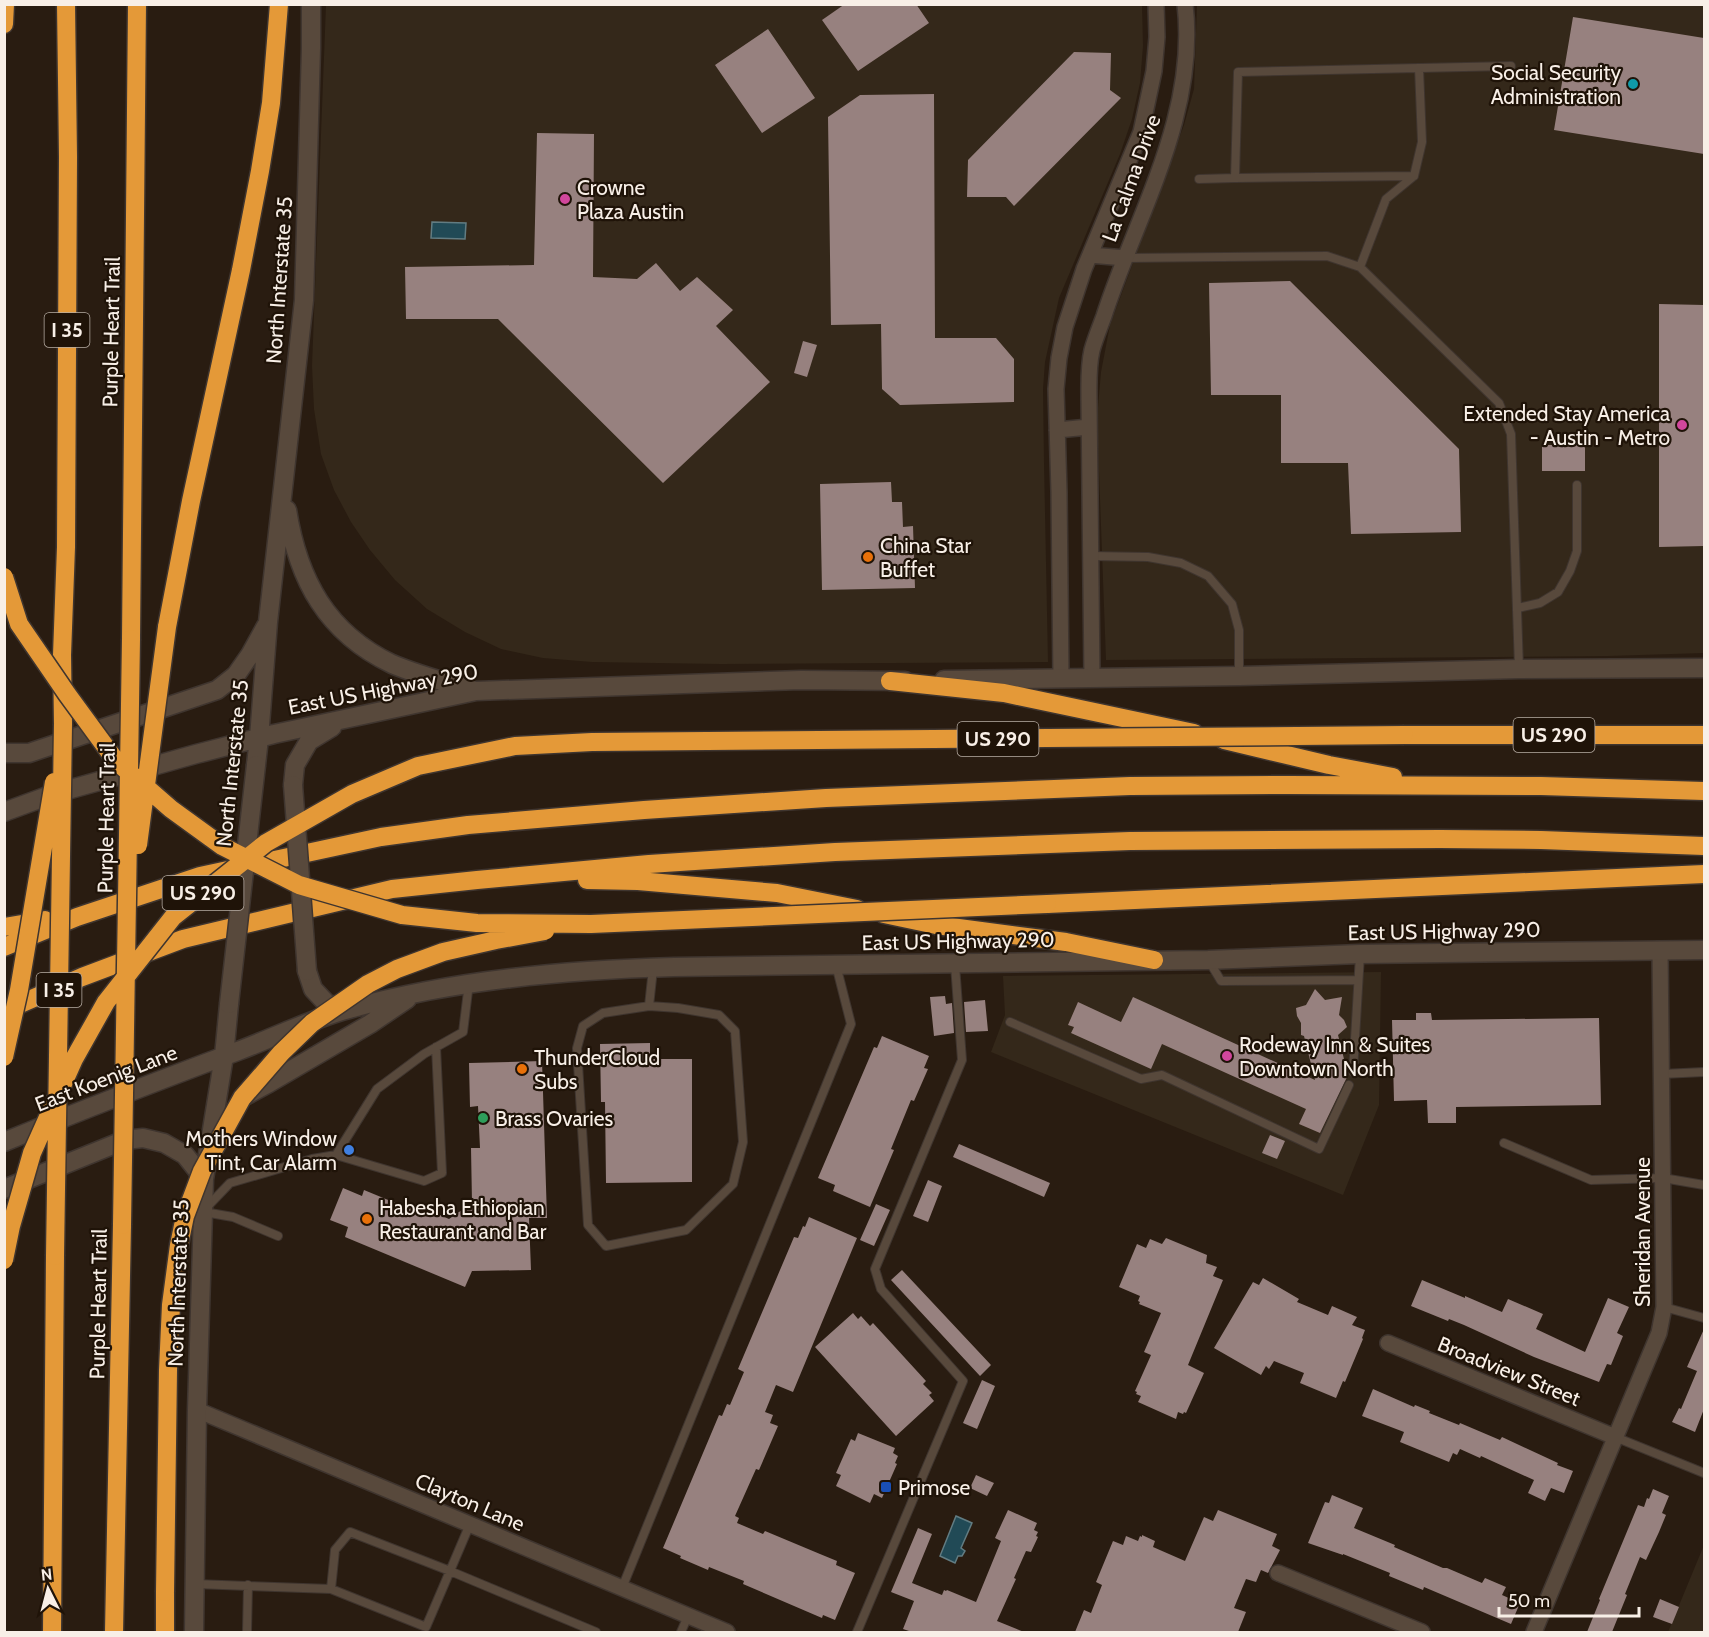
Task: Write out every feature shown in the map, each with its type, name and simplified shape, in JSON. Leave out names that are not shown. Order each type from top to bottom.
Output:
[{"type":"highway","points":[[4,24],[5,4]]},
{"type":"highway","name":"Purple Heart Trail","points":[[52,1632],[62,655],[66,523],[68,145],[66,4]]},
{"type":"highway","name":"Purple Heart Trail","points":[[114,1632],[127,924],[137,4]]},
{"type":"highway","points":[[127,924],[167,627],[260,171],[271,103],[279,4]]},
{"type":"highway","points":[[4,576],[19,624],[67,694],[116,761],[171,809],[222,846],[299,885],[402,915],[477,923],[591,924],[1704,874]]},
{"type":"highway","points":[[890,681],[1004,693],[1329,765],[1437,785]]},
{"type":"highway","points":[[4,1057],[19,990],[63,724]]},
{"type":"highway","name":"US 290","points":[[4,1260],[10,1226],[32,1153],[74,1059],[106,1002],[173,917],[266,843],[352,794],[418,766],[515,746],[592,742],[1404,735],[1704,735]]},
{"type":"highway","points":[[4,947],[77,917],[200,876],[381,837],[468,825],[656,809],[814,799],[1130,786],[1437,785],[1704,791]]},
{"type":"highway","points":[[4,1011],[82,977],[183,939],[392,889],[477,880],[649,864],[835,852],[1130,841],[1451,839],[1704,846]]},
{"type":"highway","points":[[477,880],[638,880],[777,893],[936,925],[1066,942],[1154,960]]},
{"type":"highway","points":[[4,927],[77,917]]},
{"type":"highway","points":[[165,1632],[168,1370],[171,1305],[179,1245],[185,1216],[202,1171],[242,1098],[281,1053],[312,1023],[368,984],[397,969],[443,952],[496,940],[591,924]]},
{"type":"main road","name":"North Interstate 35","points":[[194,1632],[197,1410],[204,1179],[224,1056],[259,738],[268,621],[304,300],[312,48],[311,4]]},
{"type":"main road","points":[[284,487],[298,560],[314,596],[334,622],[361,645],[392,663],[433,679],[476,691]]},
{"type":"main road","points":[[4,753],[29,753],[216,690],[236,675],[250,655],[268,621]]},
{"type":"main road","name":"East US Highway 290","points":[[259,738],[476,691],[801,680],[1092,679],[1519,669],[1704,668]]},
{"type":"main road","points":[[346,719],[309,741],[295,765],[293,785],[307,971],[313,989],[327,1004],[347,1009]]},
{"type":"main road","points":[[4,812],[53,794],[132,771],[259,738]]},
{"type":"main road","name":"East US Highway 290","points":[[224,1056],[347,1009],[416,993],[469,983],[606,969],[1208,960],[1360,954],[1704,950]]},
{"type":"main road","points":[[204,1179],[221,1128],[244,1096],[360,1030],[416,993]]},
{"type":"main road","name":"East Koenig Lane","points":[[4,1142],[224,1056]]},
{"type":"main road","points":[[4,1189],[125,1140],[143,1138],[164,1143],[185,1155],[204,1179]]},
{"type":"street","name":"La Calma Drive","points":[[1060,679],[1056,389],[1059,358],[1065,327],[1090,255],[1141,132],[1154,71],[1157,37],[1155,4]]},
{"type":"street","name":"La Calma Drive","points":[[1092,679],[1089,373],[1092,351],[1110,297],[1171,139],[1185,72],[1185,4]]},
{"type":"street","name":"La Calma Drive","points":[[1090,255],[1125,258]]},
{"type":"street","points":[[1057,430],[1089,427]]},
{"type":"street","name":"Sheridan Avenue","points":[[1534,1632],[1659,1333],[1664,1307],[1660,950]]},
{"type":"street","name":"Broadview Street","points":[[1388,1343],[1615,1437]]},
{"type":"street","name":"Clayton Lane","points":[[197,1410],[727,1632]]},
{"type":"street","points":[[1278,1573],[1422,1632]]},
{"type":"lane","points":[[1235,178],[1238,72],[1511,66]]},
{"type":"lane","points":[[1360,267],[1386,199],[1414,176],[1422,142],[1419,68]]},
{"type":"lane","points":[[1199,179],[1414,176]]},
{"type":"lane","points":[[1125,258],[1327,256],[1360,267],[1499,403],[1511,434],[1519,669]]},
{"type":"lane","points":[[1518,608],[1540,603],[1558,592],[1569,571],[1577,551],[1577,485]]},
{"type":"lane","points":[[1090,556],[1148,557],[1181,563],[1208,576],[1232,604],[1239,630],[1239,676]]},
{"type":"lane","points":[[1353,1072],[1360,954]]},
{"type":"lane","points":[[1208,960],[1221,981],[1358,980]]},
{"type":"lane","points":[[856,1632],[963,1381],[881,1289],[875,1269],[963,1060],[955,963]]},
{"type":"lane","points":[[622,1588],[851,1024],[836,965]]},
{"type":"lane","points":[[649,1006],[653,968]]},
{"type":"lane","points":[[336,1155],[377,1089],[424,1054],[463,1032],[469,983]]},
{"type":"lane","points":[[649,1006],[719,1015],[735,1031],[743,1142],[733,1184],[686,1230],[606,1246],[588,1225],[577,1048],[582,1026],[603,1013],[649,1006]]},
{"type":"lane","points":[[1010,1022],[1141,1079],[1162,1074],[1319,1149],[1349,1085]]},
{"type":"lane","points":[[202,1211],[230,1183],[312,1159],[336,1155],[424,1181],[442,1173],[436,1047]]},
{"type":"lane","points":[[1662,1074],[1704,1072]]},
{"type":"lane","points":[[1504,1143],[1591,1180],[1663,1178],[1704,1185]]},
{"type":"lane","points":[[202,1211],[233,1217],[278,1236]]},
{"type":"lane","points":[[1664,1307],[1704,1318]]},
{"type":"lane","points":[[1615,1437],[1704,1473]]},
{"type":"lane","points":[[194,1584],[331,1589],[425,1630],[470,1524]]},
{"type":"lane","points":[[331,1589],[334,1550],[350,1532],[596,1632]]},
{"type":"lane","points":[[247,1632],[248,1585]]},
{"type":"lane","points":[[681,1632],[688,1616]]},
{"type":"shaded area","points":[[326,5],[1142,5],[1143,46],[1140,83],[1132,119],[1120,154],[1059,298],[1045,362],[1043,389],[1048,662],[721,664],[592,662],[543,658],[501,649],[465,632],[427,609],[395,580],[351,522],[334,490],[321,454],[314,409],[312,366]]},
{"type":"shaded area","points":[[1197,5],[1704,5],[1704,653],[1608,656],[1106,660],[1097,418],[1101,372],[1110,325],[1184,125],[1194,89]]},
{"type":"shaded area","points":[[1381,972],[1379,1105],[1343,1195],[991,1052],[1005,1015],[1003,976]]},
{"type":"shaded area","points":[[1704,1545],[1704,1632],[1668,1632]]},
{"type":"water","points":[[432,222],[466,223],[465,239],[431,238]]},
{"type":"water","points":[[956,1516],[972,1523],[961,1548],[965,1551],[962,1556],[958,1556],[955,1563],[940,1556]]},
{"type":"building","points":[[845,4],[916,4],[929,23],[858,71],[822,20]]},
{"type":"building","name":"Social Security Administration","points":[[1573,17],[1704,38],[1704,154],[1554,130]]},
{"type":"building","points":[[768,29],[815,98],[762,133],[715,65]]},
{"type":"building","points":[[1074,52],[1111,53],[1110,90],[1121,98],[1014,206],[1006,197],[967,197],[968,160]]},
{"type":"building","points":[[934,94],[935,338],[996,338],[1014,359],[1014,402],[900,405],[882,389],[881,324],[831,325],[828,117],[860,95]]},
{"type":"building","points":[[537,133],[594,134],[593,277],[637,279],[656,263],[680,291],[697,277],[733,310],[716,326],[770,382],[663,483],[498,319],[406,319],[405,267],[534,265]]},
{"type":"building","points":[[1290,281],[1459,449],[1461,532],[1351,534],[1348,463],[1281,463],[1281,395],[1211,395],[1209,283]]},
{"type":"building","name":"Extended Stay America - Austin - Metro","points":[[1659,304],[1704,305],[1704,546],[1659,547]]},
{"type":"building","points":[[803,341],[817,345],[807,377],[794,373]]},
{"type":"building","points":[[1542,445],[1585,445],[1585,471],[1542,471]]},
{"type":"building","name":"China Star Buffet","points":[[891,482],[892,502],[902,502],[903,527],[913,526],[915,588],[822,590],[820,484]]},
{"type":"building","name":"Rodeway Inn & Suites Downtown North","points":[[1315,989],[1325,1000],[1342,997],[1339,1015],[1347,1027],[1338,1035],[1348,1075],[1320,1133],[1299,1124],[1306,1109],[1162,1044],[1151,1069],[1071,1033],[1074,1027],[1068,1025],[1078,1002],[1121,1022],[1133,997],[1315,1080],[1304,1036],[1301,1035],[1301,1023],[1296,1008],[1306,1005]]},
{"type":"building","points":[[945,996],[946,1004],[952,1003],[954,1033],[934,1036],[930,997]]},
{"type":"building","points":[[985,1000],[988,1031],[966,1032],[964,1002]]},
{"type":"building","points":[[1416,1013],[1431,1013],[1432,1020],[1599,1018],[1601,1105],[1456,1107],[1456,1123],[1428,1123],[1427,1100],[1394,1101],[1392,1020],[1416,1020]]},
{"type":"building","points":[[882,1036],[929,1056],[924,1068],[928,1069],[914,1101],[911,1100],[891,1149],[894,1150],[870,1207],[833,1191],[835,1185],[818,1178],[874,1047],[877,1048]]},
{"type":"building","points":[[650,1043],[650,1059],[692,1059],[692,1182],[606,1183],[605,1102],[601,1102],[600,1044]]},
{"type":"building","points":[[542,1061],[547,1218],[529,1218],[531,1270],[472,1271],[465,1287],[345,1237],[348,1227],[330,1220],[343,1188],[362,1196],[364,1190],[410,1209],[412,1203],[449,1219],[472,1203],[471,1148],[480,1148],[478,1106],[470,1107],[469,1063]]},
{"type":"building","points":[[1270,1135],[1285,1141],[1277,1159],[1262,1153]]},
{"type":"building","points":[[959,1144],[1050,1183],[1044,1197],[953,1157]]},
{"type":"building","points":[[928,1180],[942,1186],[928,1222],[913,1216]]},
{"type":"building","points":[[876,1204],[890,1210],[874,1246],[860,1240]]},
{"type":"building","points":[[809,1217],[857,1238],[793,1392],[776,1385],[765,1412],[773,1415],[770,1423],[778,1426],[759,1470],[756,1469],[735,1516],[739,1518],[737,1523],[763,1534],[765,1531],[837,1561],[836,1565],[855,1573],[835,1620],[823,1615],[822,1618],[743,1584],[744,1581],[709,1567],[708,1570],[663,1548],[719,1415],[722,1416],[727,1404],[730,1405],[744,1372],[738,1369],[794,1237],[798,1238]]},
{"type":"building","points":[[1166,1238],[1207,1255],[1206,1263],[1217,1267],[1213,1276],[1223,1280],[1188,1365],[1204,1373],[1186,1413],[1178,1412],[1176,1419],[1138,1402],[1141,1396],[1135,1391],[1151,1355],[1144,1352],[1161,1313],[1139,1304],[1140,1296],[1119,1287],[1137,1244],[1146,1248],[1150,1239],[1162,1244]]},
{"type":"building","points":[[902,1270],[991,1365],[980,1376],[891,1280]]},
{"type":"building","points":[[1263,1278],[1299,1299],[1297,1302],[1328,1315],[1332,1306],[1357,1317],[1352,1325],[1365,1330],[1345,1382],[1343,1381],[1336,1398],[1300,1383],[1304,1373],[1274,1361],[1269,1369],[1266,1366],[1261,1375],[1214,1348],[1253,1282],[1259,1285]]},
{"type":"building","points":[[1422,1280],[1502,1312],[1508,1299],[1543,1314],[1536,1329],[1585,1352],[1608,1298],[1629,1307],[1617,1333],[1623,1336],[1611,1365],[1607,1364],[1599,1382],[1534,1357],[1464,1325],[1411,1306]]},
{"type":"building","points":[[853,1313],[858,1319],[861,1316],[870,1326],[873,1323],[926,1381],[923,1384],[932,1393],[929,1395],[934,1401],[896,1436],[815,1347]]},
{"type":"building","points":[[1704,1329],[1704,1409],[1695,1432],[1672,1422],[1679,1408],[1681,1409],[1697,1371],[1687,1367]]},
{"type":"building","points":[[982,1380],[995,1386],[977,1429],[963,1423]]},
{"type":"building","points":[[1373,1389],[1459,1425],[1460,1423],[1500,1440],[1502,1437],[1573,1471],[1564,1493],[1551,1488],[1545,1501],[1528,1493],[1534,1480],[1481,1456],[1480,1458],[1460,1449],[1457,1455],[1453,1453],[1449,1462],[1400,1442],[1404,1432],[1362,1416]]},
{"type":"building","points":[[858,1433],[895,1448],[893,1453],[898,1456],[895,1463],[897,1464],[882,1498],[874,1494],[870,1503],[836,1486],[841,1475],[836,1473],[851,1439],[855,1441]]},
{"type":"building","points":[[976,1475],[994,1483],[987,1496],[970,1488]]},
{"type":"building","points":[[1653,1489],[1669,1496],[1662,1513],[1666,1515],[1659,1532],[1646,1560],[1640,1557],[1612,1632],[1587,1632],[1638,1505],[1644,1507]]},
{"type":"building","points":[[1332,1495],[1363,1508],[1354,1528],[1443,1568],[1482,1583],[1485,1578],[1506,1587],[1502,1595],[1520,1603],[1511,1624],[1424,1587],[1423,1590],[1389,1576],[1390,1573],[1343,1554],[1308,1543],[1325,1502],[1329,1503]]},
{"type":"building","points":[[1008,1510],[1037,1523],[1034,1530],[1038,1532],[1036,1536],[1038,1537],[1031,1552],[1026,1551],[997,1621],[1024,1632],[912,1632],[903,1629],[914,1601],[891,1592],[918,1528],[932,1534],[912,1583],[942,1595],[944,1590],[947,1590],[976,1602],[1001,1541],[995,1538]]},
{"type":"building","points":[[1218,1510],[1277,1534],[1272,1546],[1280,1550],[1268,1573],[1261,1570],[1256,1582],[1246,1579],[1234,1608],[1246,1612],[1238,1632],[1075,1632],[1084,1610],[1091,1613],[1102,1585],[1096,1582],[1113,1541],[1123,1545],[1126,1536],[1138,1541],[1142,1535],[1155,1541],[1153,1547],[1185,1561],[1204,1517],[1213,1521]]},
{"type":"building","points":[[1660,1599],[1679,1607],[1672,1624],[1653,1617]]},
{"type":"place","name":"Social Security Administration","points":[[1633,84]]},
{"type":"place","name":"Crowne Plaza Austin","points":[[565,199]]},
{"type":"place","name":"Extended Stay America - Austin - Metro","points":[[1682,425]]},
{"type":"place","name":"China Star Buffet","points":[[868,557]]},
{"type":"place","name":"Rodeway Inn & Suites Downtown North","points":[[1227,1056]]},
{"type":"place","name":"ThunderCloud Subs","points":[[522,1069]]},
{"type":"place","name":"Brass Ovaries","points":[[483,1118]]},
{"type":"place","name":"Mothers Window Tint, Car Alarm","points":[[349,1150]]},
{"type":"place","name":"Habesha Ethiopian Restaurant and Bar","points":[[367,1219]]},
{"type":"place","name":"Primose","points":[[886,1487]]}]
